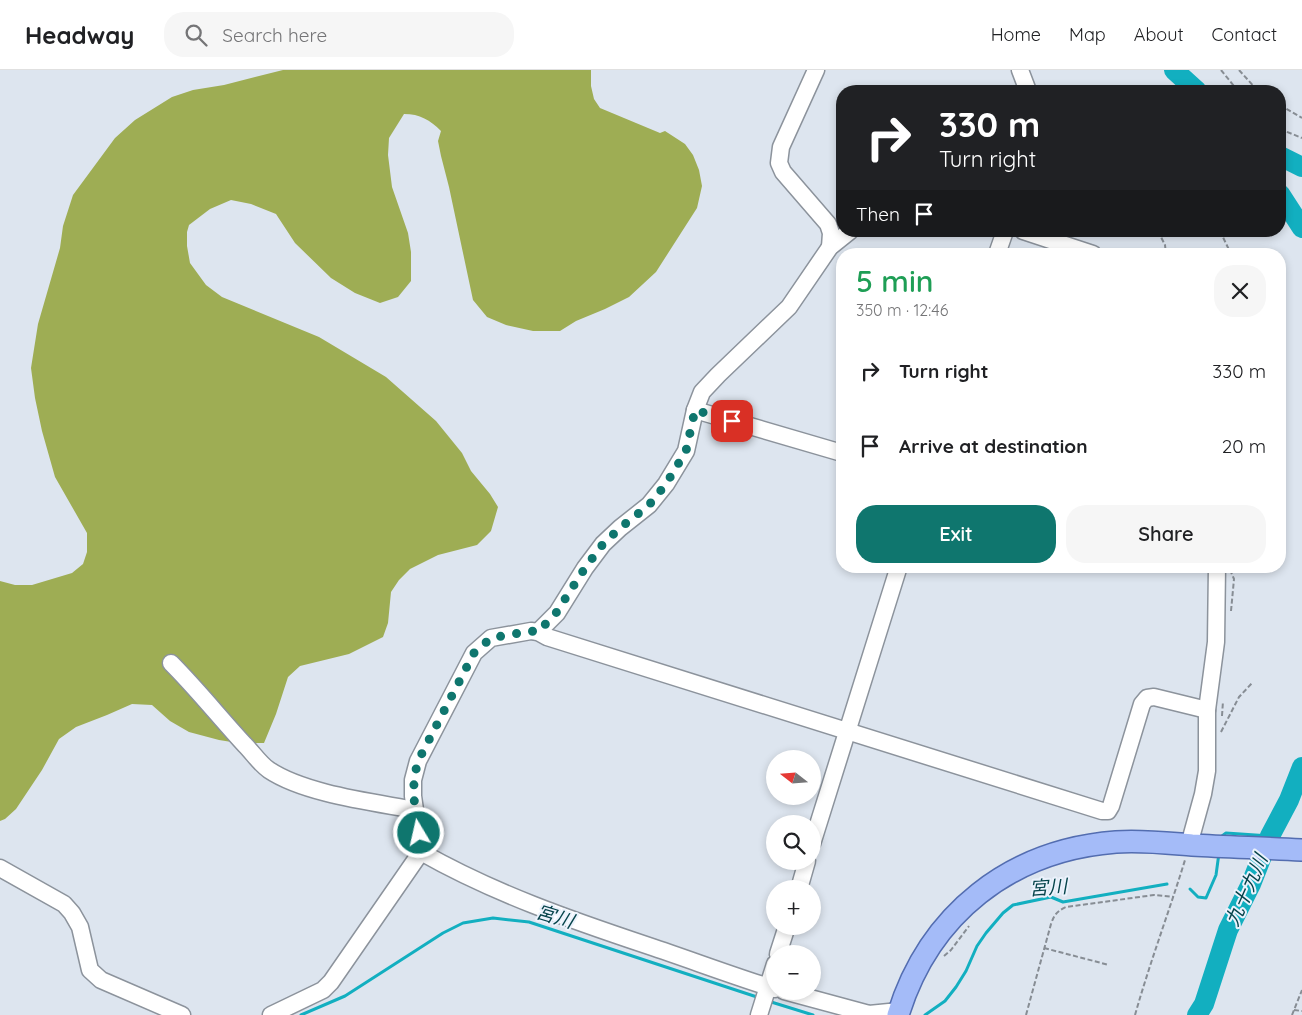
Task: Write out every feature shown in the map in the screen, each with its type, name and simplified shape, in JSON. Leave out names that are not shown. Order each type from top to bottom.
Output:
[{"type":"main road","points":[[898,1013],[915,970],[942,929],[975,896],[1014,870],[1053,854],[1097,844],[1135,842],[1189,850],[1302,850]]},
{"type":"street","points":[[816,70],[782,146],[779,163],[783,172],[828,224],[831,233],[830,247]]},
{"type":"street","points":[[1020,70],[1024,85]]},
{"type":"street","points":[[538,632],[556,613],[603,544],[649,505],[666,484],[686,451],[695,410],[702,392],[789,307],[830,247],[842,237]]},
{"type":"street","points":[[1041,237],[1075,248]]},
{"type":"street","points":[[695,410],[836,451]]},
{"type":"street","points":[[821,816],[898,573]]},
{"type":"street","points":[[1189,850],[1207,771],[1207,710],[1216,642],[1215,573]]},
{"type":"street","points":[[271,1015],[323,990],[331,982],[421,852],[412,796],[413,780],[418,761],[474,653],[491,638],[531,631],[538,632],[547,637],[1102,811],[1108,811],[1111,806],[1142,704],[1147,698],[1154,696],[1207,710]]},
{"type":"street","points":[[171,663],[193,685],[267,769],[298,784],[336,794],[415,810]]},
{"type":"street","points":[[421,852],[453,870],[508,896],[766,988]]},
{"type":"street","points":[[0,868],[68,908],[80,927],[90,970],[101,980],[182,1015]]},
{"type":"street","points":[[760,1012],[766,998]]},
{"type":"street","points":[[817,1000],[869,1014],[898,1013]]},
{"type":"path","points":[[1221,70],[1233,85]]},
{"type":"path","points":[[1239,70],[1253,85]]},
{"type":"path","points":[[1286,109],[1302,118]]},
{"type":"path","points":[[1286,131],[1302,138]]},
{"type":"path","points":[[1220,733],[1239,697],[1253,682]]},
{"type":"path","points":[[1135,1015],[1156,943],[1174,897],[1189,850]]},
{"type":"path","points":[[1026,1015],[1054,916],[1059,910],[1066,907],[1154,894],[1174,897]]},
{"type":"path","points":[[1044,948],[1109,966]]},
{"type":"path","points":[[1292,1015],[1302,990]]},
{"type":"path","points":[[1294,1010],[1302,1011]]},
{"type":"green space","points":[[283,70],[591,70],[591,86],[594,99],[600,108],[660,133],[665,131],[685,144],[693,155],[699,170],[702,186],[697,208],[656,272],[629,297],[576,321],[560,331],[533,331],[506,325],[487,317],[473,300],[438,141],[441,131],[420,116],[404,114],[389,138],[388,155],[392,187],[408,233],[411,252],[411,281],[398,297],[380,303],[355,293],[331,278],[295,243],[276,214],[251,204],[231,200],[210,209],[189,225],[187,246],[190,263],[206,285],[222,297],[319,337],[386,377],[436,421],[462,453],[471,471],[498,507],[491,531],[477,545],[438,555],[410,569],[391,592],[388,623],[383,637],[349,654],[300,666],[288,677],[264,743],[238,743],[189,732],[170,721],[152,705],[132,704],[76,727],[59,739],[42,770],[16,809],[0,821],[0,581],[15,585],[32,585],[72,573],[83,564],[87,552],[87,533],[55,477],[42,431],[31,368],[38,324],[60,248],[63,226],[73,195],[115,138],[135,120],[172,97],[193,90],[224,85]]},
{"type":"waterway","name":"九十九川","points":[[1174,70],[1190,85]]},
{"type":"waterway","points":[[1286,159],[1302,167]]},
{"type":"waterway","name":"九十九川","points":[[1286,203],[1302,228]]},
{"type":"waterway","name":"九十九川","points":[[1197,1015],[1204,1004],[1228,930],[1251,884],[1270,836],[1289,800],[1302,767]]},
{"type":"waterway","name":"宮川","points":[[1222,840],[1222,836],[1226,833],[1270,836]]},
{"type":"waterway","name":"宮川","points":[[1190,889],[1198,897],[1206,898],[1216,875],[1219,853]]},
{"type":"waterway","name":"宮川","points":[[925,1015],[945,1001],[966,971],[977,946],[986,933],[1003,913],[1013,905],[1051,897],[1063,902],[1167,884]]},
{"type":"waterway","name":"宮川","points":[[301,1015],[345,996],[443,933],[463,923],[493,918],[529,922],[760,998]]},
{"type":"waterway","name":"宮川","points":[[768,1001],[813,1015]]},
{"type":"route","points":[[419,833],[412,796],[413,780],[418,761],[474,653],[491,638],[531,631],[538,632],[556,613],[603,544],[649,505],[666,484],[686,451],[695,410],[732,421]]}]
